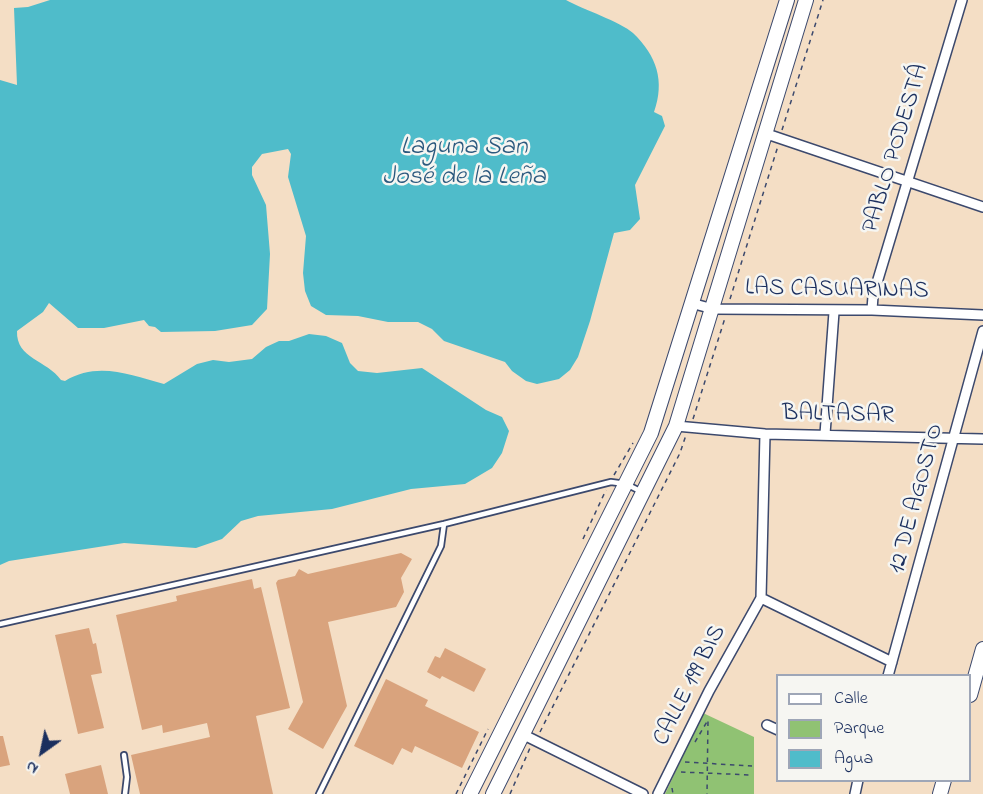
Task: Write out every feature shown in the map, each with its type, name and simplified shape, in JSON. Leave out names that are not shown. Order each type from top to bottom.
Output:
[{"type":"main road","points":[[470,794],[651,433],[787,0]]},
{"type":"main road","points":[[493,794],[676,426],[767,134],[806,0]]},
{"type":"main road","points":[[971,689],[982,658]]},
{"type":"street","name":"PABLO PODESTÁ","points":[[872,310],[873,296],[962,0]]},
{"type":"street","points":[[767,134],[983,207]]},
{"type":"street","name":"LAS CASUARINAS","points":[[691,303],[713,309],[834,312],[872,310],[983,315]]},
{"type":"street","points":[[825,434],[834,312]]},
{"type":"street","name":"12 DE AGOSTO","points":[[888,674],[983,331]]},
{"type":"street","name":"BALTASAR","points":[[676,426],[765,434],[983,439]]},
{"type":"street","points":[[765,434],[760,598],[892,662]]},
{"type":"street","name":"CALLE 199 BIS","points":[[658,794],[709,691],[760,598]]},
{"type":"street","points":[[767,725],[776,730]]},
{"type":"street","points":[[522,734],[643,794]]},
{"type":"lane","points":[[0,624],[444,524],[611,482],[626,484],[644,493]]},
{"type":"lane","points":[[319,794],[441,546],[444,524]]},
{"type":"lane","points":[[124,755],[127,777],[125,794]]},
{"type":"path","points":[[690,751],[708,720],[708,794]]},
{"type":"path","points":[[456,794],[489,729]]},
{"type":"path","points":[[685,762],[752,766]]},
{"type":"path","points":[[676,779],[680,771],[751,775]]},
{"type":"path","points":[[668,794],[672,787],[673,794]]},
{"type":"green space","points":[[703,713],[754,737],[754,794],[665,794]]},
{"type":"water","name":"Laguna San José de la Leña","points":[[50,0],[566,0],[620,24],[633,33],[648,51],[657,70],[659,90],[654,112],[662,116],[665,126],[635,185],[640,219],[630,230],[614,233],[578,357],[570,370],[559,379],[537,384],[526,381],[512,371],[505,362],[444,341],[432,329],[418,322],[388,322],[358,316],[326,315],[311,306],[305,291],[303,273],[306,236],[288,177],[291,154],[288,149],[262,154],[252,167],[252,175],[266,205],[270,254],[267,309],[252,325],[215,331],[161,332],[149,326],[144,320],[104,328],[78,328],[49,303],[43,312],[17,331],[21,348],[61,380],[65,381],[77,375],[102,371],[126,374],[164,384],[197,364],[213,360],[229,362],[252,359],[266,347],[279,341],[289,341],[309,334],[326,336],[342,343],[350,363],[358,371],[377,373],[422,368],[486,410],[502,417],[509,431],[502,453],[492,468],[465,484],[411,489],[332,509],[258,516],[241,521],[222,539],[196,548],[124,543],[9,561],[0,565],[0,80],[17,85],[14,8],[28,7]]},
{"type":"building","points":[[401,553],[412,559],[401,578],[404,592],[396,607],[328,622],[347,706],[323,749],[288,729],[303,702],[276,583],[278,580],[295,576],[299,569],[308,574]]},
{"type":"building","points":[[252,579],[254,589],[261,587],[290,708],[256,716],[273,794],[140,794],[131,755],[210,737],[207,723],[163,733],[162,725],[142,730],[116,615],[177,601],[176,596]]},
{"type":"building","points":[[89,628],[93,644],[96,643],[102,673],[91,675],[104,728],[78,734],[55,635]]},
{"type":"building","points":[[445,648],[486,669],[474,692],[442,676],[440,679],[427,672],[435,656],[440,658]]},
{"type":"building","points":[[386,679],[428,700],[425,706],[479,732],[462,768],[415,746],[412,753],[402,748],[393,765],[354,746]]},
{"type":"building","points":[[0,736],[3,736],[10,765],[0,767]]},
{"type":"building","points":[[101,765],[108,794],[70,794],[65,774]]}]
